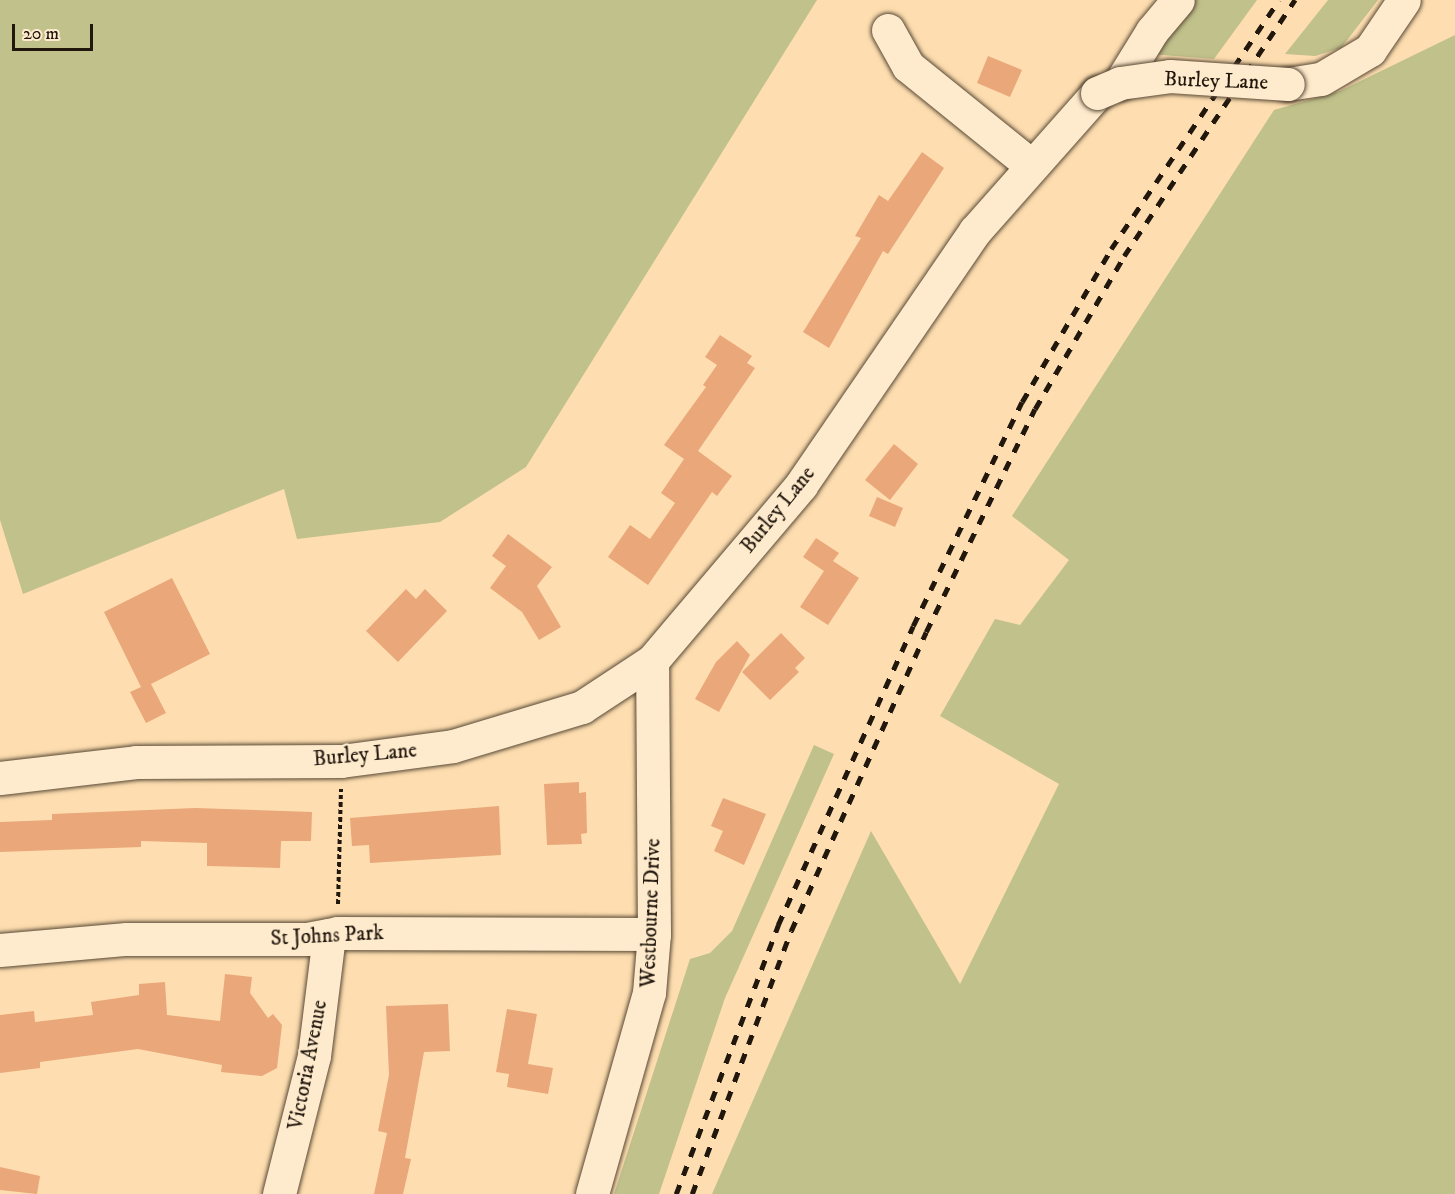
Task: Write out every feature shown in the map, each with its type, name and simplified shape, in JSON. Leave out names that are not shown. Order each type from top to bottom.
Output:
[{"type":"street","points":[[1108,88],[1178,0]]},
{"type":"street","name":"Burley Lane","points":[[0,778],[136,762],[341,761],[453,746],[582,707],[652,661],[801,485],[975,231],[1032,166],[1108,88],[1170,76],[1288,84],[1321,79],[1370,50],[1404,0]]},
{"type":"street","points":[[888,30],[908,66],[1032,166]]},
{"type":"street","name":"Westbourne Drive","points":[[592,1194],[649,993],[654,934],[652,661]]},
{"type":"street","name":"St Johns Park","points":[[0,950],[127,939],[307,939],[333,934],[654,934]]},
{"type":"street","name":"Victoria Avenue","points":[[279,1194],[314,1056],[333,934]]},
{"type":"path","points":[[333,934],[341,761]]},
{"type":"green space","points":[[0,0],[817,0],[526,467],[440,522],[297,539],[284,489],[23,594],[0,520]]},
{"type":"green space","points":[[1187,0],[1257,0],[1214,59],[1150,54]]},
{"type":"green space","points":[[1328,0],[1378,0],[1341,48],[1315,56],[1285,54]]},
{"type":"green space","points":[[1455,35],[1455,1194],[712,1194],[871,831],[960,984],[1059,784],[940,716],[995,619],[1020,625],[1069,560],[1012,516],[1274,110],[1340,91]]},
{"type":"green space","points":[[814,745],[834,754],[725,998],[659,1194],[614,1194],[690,959],[710,953],[732,931]]},
{"type":"building","points":[[988,56],[1022,70],[1010,97],[977,83]]},
{"type":"building","points":[[922,152],[944,168],[888,254],[883,251],[829,348],[803,332],[861,238],[855,236],[879,195],[888,201]]},
{"type":"building","points":[[720,335],[752,356],[747,363],[755,368],[698,451],[732,476],[717,496],[712,492],[648,585],[608,557],[630,525],[650,539],[675,503],[661,493],[684,459],[664,445],[706,387],[703,385],[717,365],[705,357]]},
{"type":"building","points":[[894,444],[918,464],[890,500],[865,480]]},
{"type":"building","points":[[877,497],[903,508],[895,527],[869,516]]},
{"type":"building","points":[[508,534],[552,567],[537,586],[561,627],[539,640],[522,612],[490,588],[506,566],[492,556]]},
{"type":"building","points":[[816,538],[839,553],[833,561],[859,578],[828,625],[800,607],[824,571],[803,557]]},
{"type":"building","points":[[172,578],[210,654],[151,684],[166,713],[146,723],[130,692],[141,687],[104,612]]},
{"type":"building","points":[[406,589],[416,599],[425,589],[447,611],[398,662],[366,631]]},
{"type":"building","points":[[781,633],[805,658],[795,668],[799,672],[770,700],[742,672]]},
{"type":"building","points":[[737,641],[750,655],[719,712],[695,699],[716,662]]},
{"type":"building","points":[[579,782],[579,793],[586,792],[587,833],[581,834],[582,844],[547,845],[544,784]]},
{"type":"building","points":[[723,798],[766,814],[744,865],[714,851],[723,831],[711,826]]},
{"type":"building","points":[[499,806],[501,855],[370,863],[369,845],[352,846],[350,818]]},
{"type":"building","points":[[195,808],[312,812],[311,841],[281,841],[280,868],[207,866],[207,843],[141,841],[141,847],[0,852],[0,822],[52,820],[52,814]]},
{"type":"building","points":[[225,974],[252,977],[250,993],[268,1018],[273,1014],[282,1025],[277,1068],[262,1076],[221,1072],[222,1065],[138,1049],[40,1062],[40,1068],[0,1073],[0,1015],[34,1011],[35,1022],[93,1015],[91,1002],[139,995],[139,984],[165,982],[167,1015],[220,1021]]},
{"type":"building","points":[[448,1004],[450,1051],[424,1052],[405,1158],[411,1159],[403,1194],[374,1194],[387,1133],[378,1131],[389,1075],[386,1006]]},
{"type":"building","points":[[507,1009],[537,1014],[528,1064],[553,1068],[548,1094],[507,1087],[509,1074],[496,1072]]},
{"type":"building","points":[[0,1167],[40,1176],[37,1194],[0,1190]]},
{"type":"railway","points":[[676,1194],[778,925],[913,626],[1022,402],[1111,249],[1279,0]]},
{"type":"railway","points":[[692,1194],[791,931],[926,632],[1035,409],[1124,256],[1295,0]]}]
